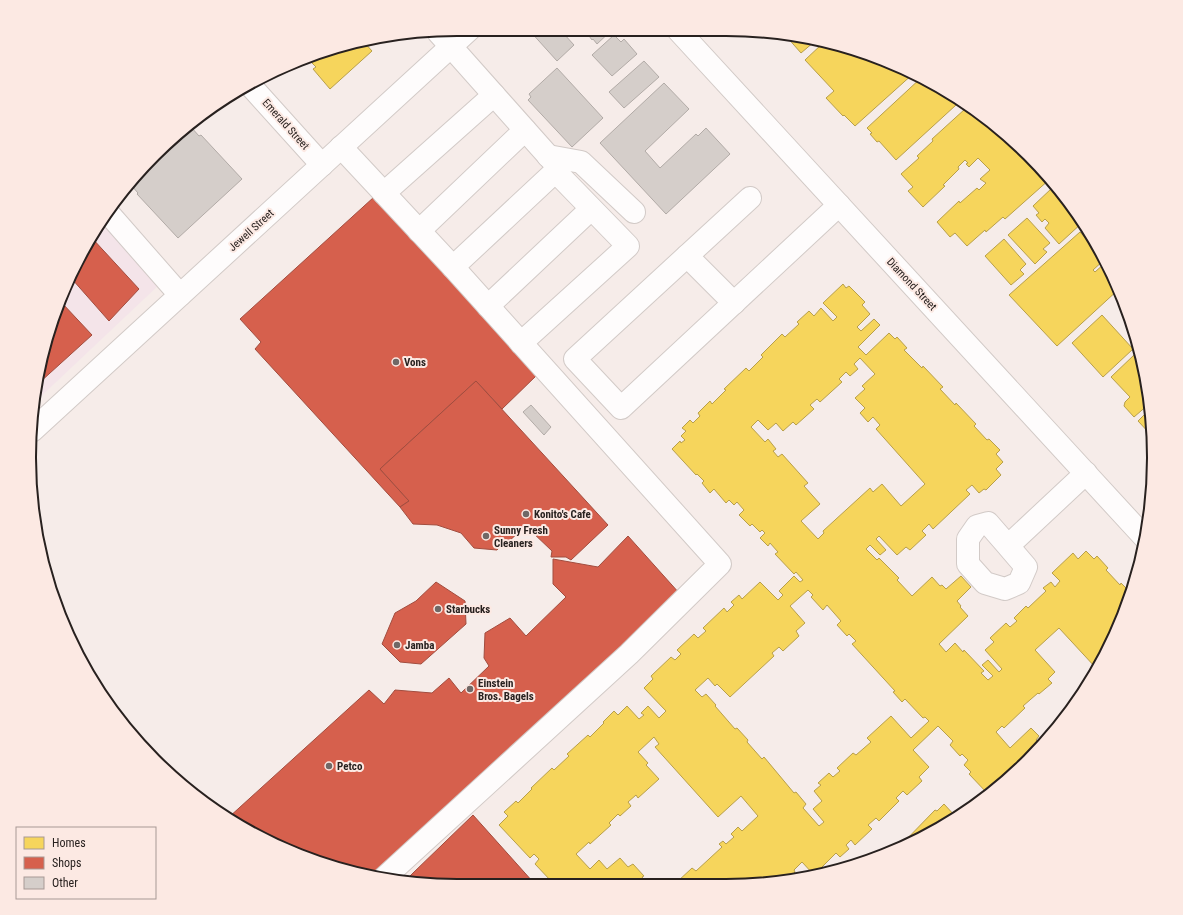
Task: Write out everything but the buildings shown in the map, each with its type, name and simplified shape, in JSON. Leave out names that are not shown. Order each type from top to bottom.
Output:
[{"type":"street","name":"Diamond Street","points":[[684,36],[1140,533]]},
{"type":"street","points":[[444,39],[494,94],[591,209],[628,246],[521,343]]},
{"type":"street","name":"Jewell Street","points":[[37,426],[341,147],[444,39]]},
{"type":"street","name":"Emerald Street","points":[[253,89],[322,165]]},
{"type":"street","points":[[384,193],[494,94]]},
{"type":"street","points":[[420,231],[525,130]]},
{"type":"street","points":[[341,147],[453,267],[720,564],[629,654],[389,873]]},
{"type":"street","points":[[453,267],[554,165],[581,162],[634,212]]},
{"type":"street","points":[[750,198],[575,359],[622,408],[839,205]]},
{"type":"street","points":[[488,306],[591,209]]},
{"type":"street","points":[[111,217],[180,295]]},
{"type":"street","points":[[687,256],[734,303]]},
{"type":"street","points":[[1008,546],[1086,473]]},
{"type":"shaded area","points":[[108,222],[162,282],[41,396],[50,348],[58,322],[79,271]]},
{"type":"place","name":"Vons","points":[[396,362]]},
{"type":"place","name":"Konito's Cafe","points":[[526,514]]},
{"type":"place","name":"Sunny Fresh Cleaners","points":[[486,536]]},
{"type":"place","name":"Starbucks","points":[[438,609]]},
{"type":"place","name":"Jamba","points":[[397,645]]},
{"type":"place","name":"Einstein Bros. Bagels","points":[[470,689]]},
{"type":"place","name":"Petco","points":[[329,766]]}]
